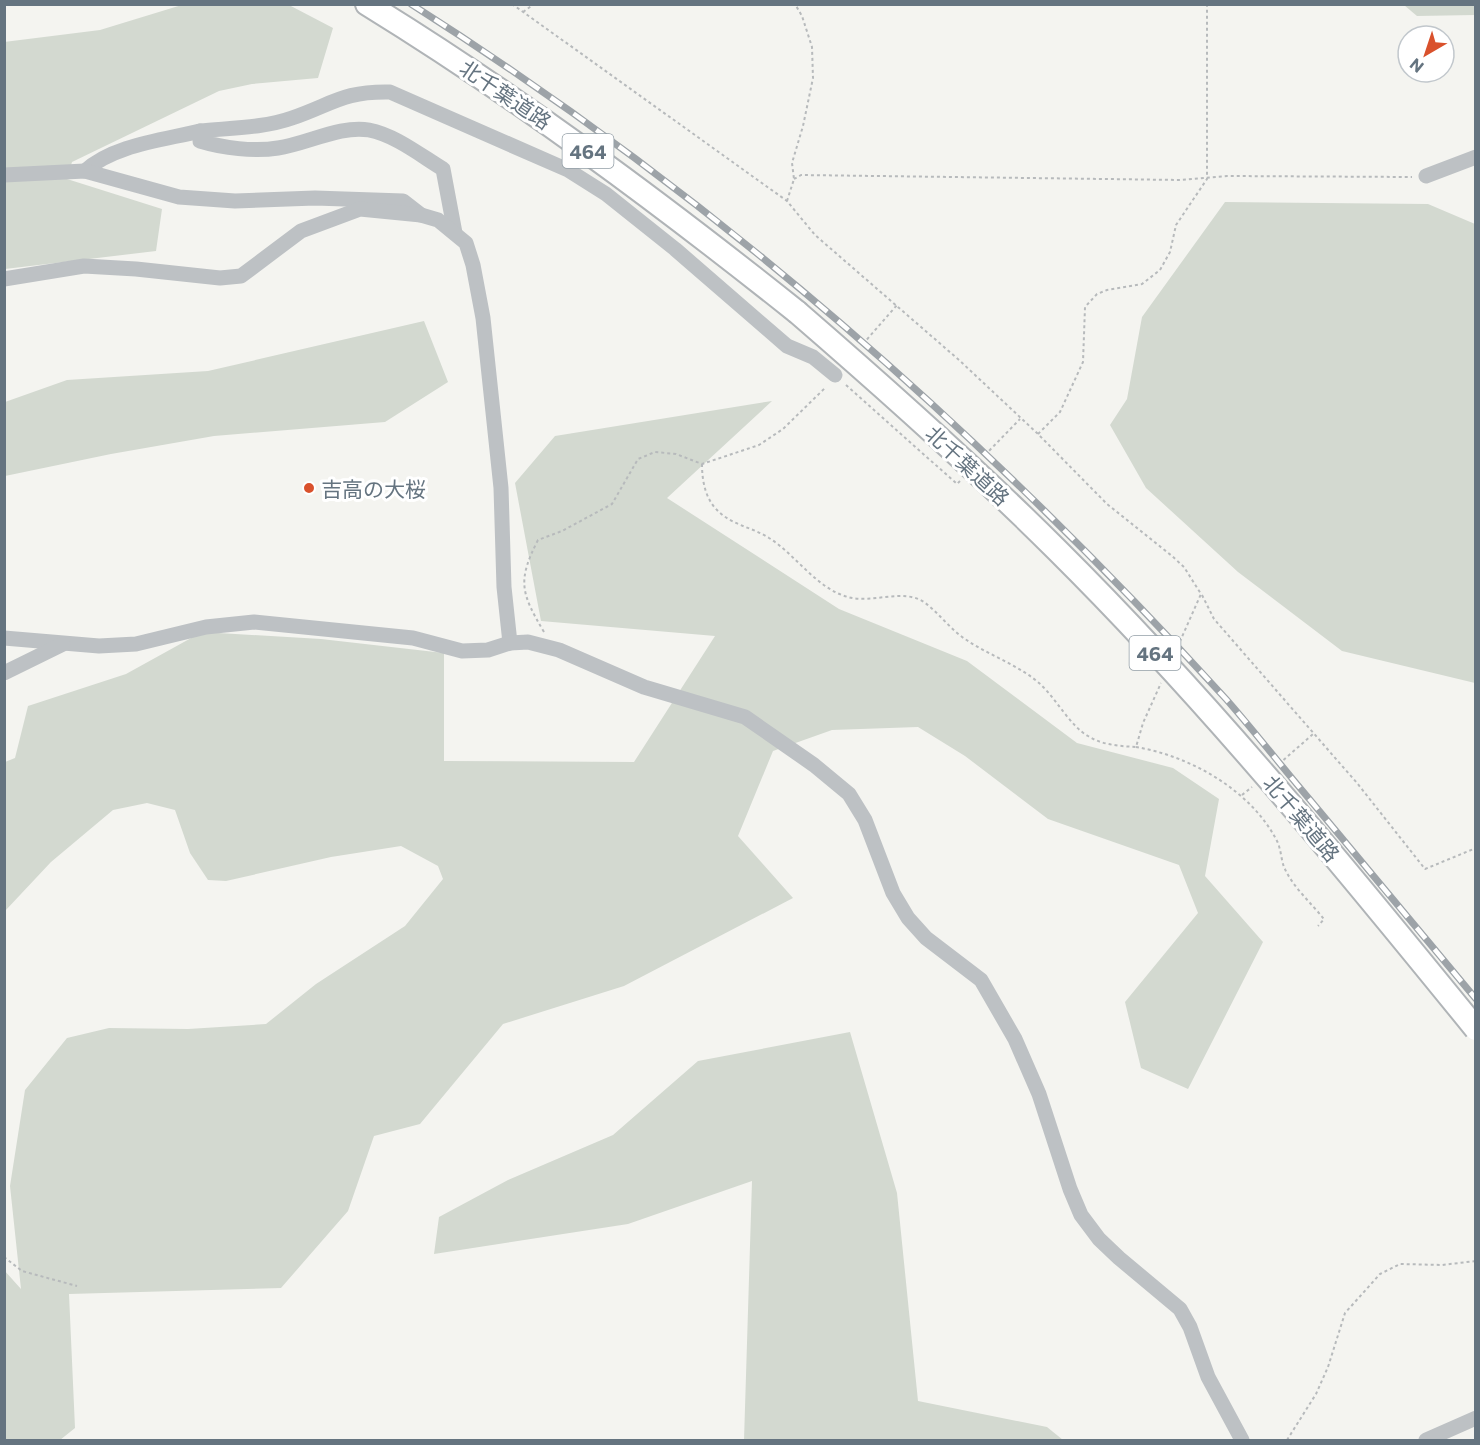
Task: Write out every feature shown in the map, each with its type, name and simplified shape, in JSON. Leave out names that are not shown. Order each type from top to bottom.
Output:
[{"type":"highway","name":"北千葉道路","points":[[368,4],[535,113],[615,170],[797,312],[980,475],[1130,626],[1314,831],[1476,1029]]},
{"type":"street","points":[[85,171],[94,163],[120,152],[200,131],[276,123],[343,96],[364,91],[390,92],[568,170],[606,194],[675,249],[787,346],[813,357],[835,375]]},
{"type":"street","points":[[200,131],[200,141],[214,145],[252,149],[277,148],[352,130],[367,129],[382,133],[443,169],[455,233]]},
{"type":"street","points":[[1426,176],[1476,157]]},
{"type":"street","points":[[4,175],[85,171],[179,197],[235,201],[315,198],[403,201],[421,215]]},
{"type":"street","points":[[4,279],[84,266],[136,268],[220,278],[241,276],[301,231],[360,209],[421,215],[438,220],[466,243],[483,318],[501,488],[504,587],[510,643]]},
{"type":"street","points":[[4,638],[99,646],[136,644],[206,627],[254,622],[413,638],[462,651],[488,650],[510,643],[528,642],[559,650],[644,687],[744,717],[814,765],[849,794],[864,820],[892,893],[908,918],[926,938],[981,980],[1004,1020],[1039,1094],[1070,1189],[1081,1215],[1099,1239],[1180,1309],[1190,1327],[1208,1377],[1242,1440]]},
{"type":"street","points":[[4,673],[64,643]]},
{"type":"street","points":[[1426,1440],[1476,1418]]},
{"type":"path","points":[[512,4],[787,201],[815,235],[897,305],[1038,434],[1107,504],[1178,561],[1201,594],[1214,619],[1357,783],[1425,868],[1476,848]]},
{"type":"path","points":[[524,12],[534,4]]},
{"type":"path","points":[[787,201],[794,179],[792,163],[803,126],[813,78],[812,47],[802,16],[795,4]]},
{"type":"path","points":[[1038,434],[1060,412],[1083,362],[1085,307],[1097,294],[1107,290],[1142,285],[1160,270],[1170,252],[1176,225],[1207,179],[1207,4]]},
{"type":"path","points":[[794,179],[801,175],[1207,179],[1227,176],[1397,178],[1426,176]]},
{"type":"path","points":[[858,349],[897,305]]},
{"type":"path","points":[[559,650],[545,634],[526,599],[524,568],[538,540],[562,531],[612,504],[638,459],[655,452],[676,454],[702,464],[759,445],[783,429],[818,397],[835,375]]},
{"type":"path","points":[[702,464],[702,479],[715,509],[728,520],[766,536],[788,550],[819,580],[847,597],[898,597],[922,601],[964,638],[1037,682],[1060,704],[1075,727],[1088,737],[1111,745],[1136,747],[1179,759],[1224,781],[1242,795],[1278,842],[1285,869],[1324,919],[1318,926]]},
{"type":"path","points":[[1177,648],[1201,594]]},
{"type":"path","points":[[1136,747],[1143,723],[1162,680]]},
{"type":"path","points":[[4,1257],[22,1271],[77,1286]]},
{"type":"path","points":[[1287,1440],[1320,1385],[1345,1313],[1380,1274],[1400,1264],[1442,1265],[1476,1261]]},
{"type":"shaded area","points":[[185,4],[289,5],[333,28],[318,78],[252,84],[219,91],[72,162],[67,179],[162,209],[156,251],[5,269],[4,42],[100,30]]},
{"type":"shaded area","points":[[1404,5],[1475,5],[1475,15],[1417,16]]},
{"type":"shaded area","points":[[1225,202],[1428,204],[1475,224],[1475,683],[1342,651],[1238,572],[1146,488],[1110,425],[1127,399],[1142,317]]},
{"type":"shaded area","points":[[424,321],[448,382],[385,422],[214,436],[5,476],[5,402],[67,380],[208,371]]},
{"type":"shaded area","points":[[772,401],[667,498],[839,609],[967,661],[1077,743],[1173,768],[1219,799],[1205,876],[1263,942],[1188,1089],[1141,1068],[1125,1002],[1198,913],[1179,865],[1048,819],[965,756],[918,727],[832,730],[773,751],[738,836],[793,898],[624,986],[503,1024],[420,1124],[374,1136],[348,1211],[281,1288],[69,1294],[75,1428],[60,1440],[5,1440],[4,1270],[21,1289],[10,1186],[25,1090],[67,1038],[109,1028],[188,1029],[266,1024],[316,984],[405,926],[443,879],[438,866],[401,846],[331,857],[226,881],[208,880],[190,853],[175,810],[147,803],[113,810],[51,862],[5,911],[5,762],[15,758],[28,706],[126,674],[202,632],[321,639],[444,653],[444,761],[634,762],[715,636],[541,621],[515,483],[555,436]]},
{"type":"shaded area","points":[[850,1032],[897,1193],[918,1401],[1047,1427],[1063,1440],[744,1440],[752,1181],[628,1224],[434,1254],[439,1217],[508,1180],[613,1135],[698,1061]]},
{"type":"railway","points":[[411,4],[524,79],[633,157],[739,239],[842,324],[941,413],[1133,600],[1226,699],[1476,999]]},
{"type":"place","name":"吉高の大桜","points":[[309,488]]}]
